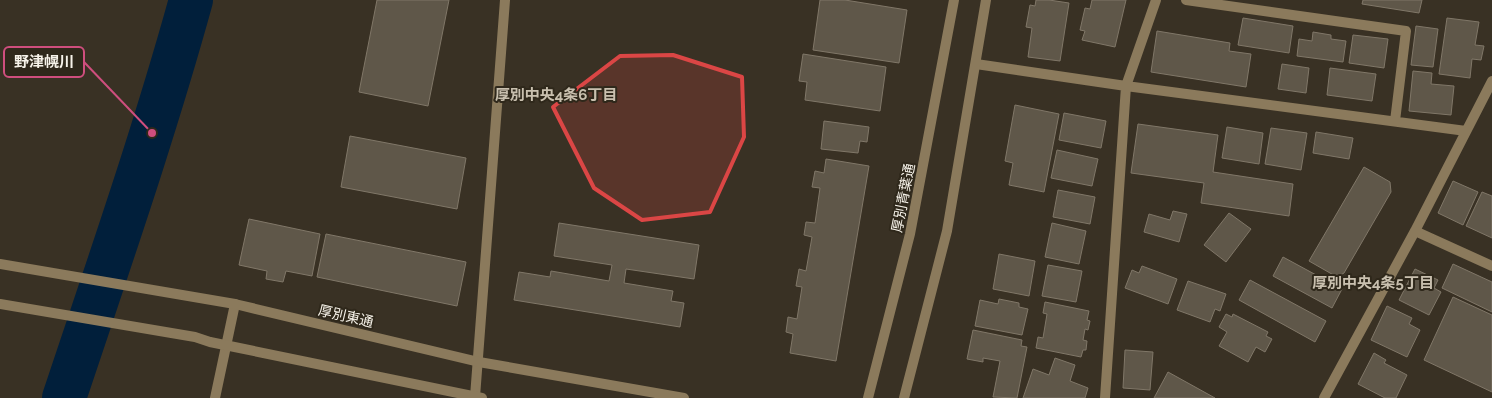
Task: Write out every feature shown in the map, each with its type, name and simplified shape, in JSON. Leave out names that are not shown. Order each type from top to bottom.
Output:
[{"type":"street","points":[[0,304],[194,337],[210,342],[479,397],[478,362],[505,0]]},
{"type":"street","name":"厚別青葉通","points":[[868,398],[910,234],[954,0]]},
{"type":"street","points":[[904,398],[946,231],[986,0]]},
{"type":"street","points":[[1105,398],[1126,86],[1156,0]]},
{"type":"street","points":[[1186,0],[1406,31],[1395,121]]},
{"type":"street","points":[[976,64],[1466,131]]},
{"type":"street","points":[[1324,398],[1492,81]]},
{"type":"street","points":[[1414,231],[1492,266]]},
{"type":"street","name":"厚別東通","points":[[2,264],[235,304],[478,362],[680,398]]},
{"type":"street","points":[[215,398],[235,304]]},
{"type":"highlighted area","points":[[673,55],[742,77],[744,137],[710,212],[642,220],[594,188],[553,107],[620,56]]},
{"type":"building","points":[[377,0],[449,0],[428,106],[359,92]]},
{"type":"building","points":[[820,0],[845,0],[907,10],[899,63],[813,50]]},
{"type":"building","points":[[1036,0],[1069,3],[1060,61],[1028,57],[1032,28],[1026,27],[1030,5],[1035,6]]},
{"type":"building","points":[[1092,0],[1126,0],[1115,47],[1082,40],[1085,31],[1080,30],[1085,8],[1090,9]]},
{"type":"building","points":[[1363,0],[1422,0],[1419,13],[1362,4]]},
{"type":"building","points":[[1243,18],[1293,26],[1289,53],[1238,45]]},
{"type":"building","points":[[1447,18],[1479,22],[1475,45],[1484,46],[1481,60],[1472,59],[1470,78],[1439,74]]},
{"type":"building","points":[[1416,26],[1438,29],[1433,67],[1411,65]]},
{"type":"building","points":[[1157,31],[1230,43],[1229,51],[1251,54],[1246,87],[1151,72]]},
{"type":"building","points":[[1313,32],[1331,35],[1331,39],[1346,41],[1343,62],[1297,56],[1299,39],[1312,41]]},
{"type":"building","points":[[1353,35],[1388,39],[1384,68],[1349,63]]},
{"type":"building","points":[[803,54],[886,67],[880,111],[805,100],[807,82],[799,81]]},
{"type":"building","points":[[1282,64],[1309,68],[1306,93],[1278,89]]},
{"type":"building","points":[[1330,68],[1376,74],[1372,101],[1327,95]]},
{"type":"building","points":[[1413,71],[1432,73],[1431,84],[1454,86],[1451,115],[1409,111]]},
{"type":"building","points":[[1015,105],[1059,114],[1044,192],[1009,185],[1013,163],[1005,161]]},
{"type":"building","points":[[1064,113],[1106,121],[1101,148],[1059,140]]},
{"type":"building","points":[[824,121],[869,127],[867,142],[860,141],[858,153],[821,149]]},
{"type":"building","points":[[1138,124],[1218,135],[1213,172],[1293,184],[1289,216],[1201,203],[1204,183],[1131,173]]},
{"type":"building","points":[[1227,127],[1263,133],[1259,164],[1222,158]]},
{"type":"building","points":[[1271,128],[1307,133],[1301,170],[1265,164]]},
{"type":"building","points":[[1316,132],[1353,138],[1349,159],[1313,153]]},
{"type":"building","points":[[350,136],[466,158],[457,209],[341,187]]},
{"type":"building","points":[[1057,150],[1098,159],[1092,186],[1051,178]]},
{"type":"building","points":[[826,159],[869,166],[836,361],[790,353],[793,334],[786,332],[788,317],[797,319],[802,287],[796,286],[799,269],[806,271],[812,237],[804,235],[806,222],[815,223],[820,188],[812,187],[815,171],[824,173]]},
{"type":"building","points":[[1364,167],[1390,182],[1391,192],[1344,273],[1337,277],[1309,261]]},
{"type":"building","points":[[1453,181],[1478,192],[1463,225],[1438,213]]},
{"type":"building","points":[[1058,190],[1095,197],[1090,224],[1053,217]]},
{"type":"building","points":[[1482,192],[1492,196],[1492,238],[1466,226]]},
{"type":"building","points":[[1173,211],[1187,214],[1179,242],[1144,232],[1149,214],[1170,220]]},
{"type":"building","points":[[1229,213],[1251,229],[1226,262],[1204,245]]},
{"type":"building","points":[[249,219],[320,234],[312,276],[286,271],[283,282],[266,279],[267,271],[239,265]]},
{"type":"building","points":[[559,223],[699,245],[694,279],[626,269],[624,283],[673,291],[671,301],[684,303],[680,327],[514,300],[519,272],[550,277],[551,271],[609,281],[612,265],[554,256]]},
{"type":"building","points":[[1052,223],[1086,231],[1079,264],[1045,257]]},
{"type":"building","points":[[326,234],[466,262],[457,306],[317,277]]},
{"type":"building","points":[[999,254],[1035,261],[1029,296],[993,289]]},
{"type":"building","points":[[1283,257],[1342,289],[1332,308],[1273,276]]},
{"type":"building","points":[[1453,264],[1492,282],[1492,312],[1442,288]]},
{"type":"building","points":[[1048,265],[1082,271],[1076,302],[1042,296]]},
{"type":"building","points":[[1142,266],[1177,279],[1168,304],[1125,288],[1132,270],[1139,273]]},
{"type":"building","points":[[1415,269],[1438,280],[1434,288],[1441,292],[1429,315],[1399,300]]},
{"type":"building","points":[[1250,280],[1326,321],[1315,342],[1239,300]]},
{"type":"building","points":[[1188,281],[1226,294],[1220,311],[1215,309],[1210,322],[1177,310]]},
{"type":"building","points":[[1453,297],[1492,315],[1492,392],[1424,360]]},
{"type":"building","points":[[999,299],[1019,303],[1019,307],[1028,309],[1022,335],[975,326],[980,300],[998,304]]},
{"type":"building","points":[[1045,302],[1089,311],[1087,320],[1090,321],[1088,330],[1085,329],[1083,340],[1087,341],[1086,350],[1083,350],[1081,357],[1036,348],[1038,337],[1043,338],[1047,314],[1043,313]]},
{"type":"building","points":[[1387,306],[1412,318],[1409,324],[1420,330],[1407,357],[1371,340]]},
{"type":"building","points":[[1226,314],[1232,317],[1233,314],[1268,332],[1266,336],[1272,339],[1265,352],[1256,347],[1248,362],[1219,346],[1227,332],[1219,327]]},
{"type":"building","points":[[973,330],[1022,340],[1021,346],[1027,347],[1017,398],[993,397],[1000,361],[983,358],[983,362],[967,359]]},
{"type":"building","points":[[1125,350],[1153,352],[1150,390],[1123,388]]},
{"type":"building","points":[[1374,353],[1386,360],[1384,363],[1407,375],[1396,398],[1385,398],[1358,384]]},
{"type":"building","points":[[1055,358],[1075,365],[1070,381],[1088,388],[1085,398],[1023,398],[1033,369],[1049,375]]},
{"type":"building","points":[[1168,372],[1215,398],[1154,398]]},
{"type":"waterway","points":[[64,398],[146,150],[191,0]]},
{"type":"place","name":"野津幌川","points":[[152,133]]},
{"type":"district","name":"厚別中央4条6丁目","points":[[556,95]]},
{"type":"district","name":"厚別中央4条5丁目","points":[[1373,283]]}]
